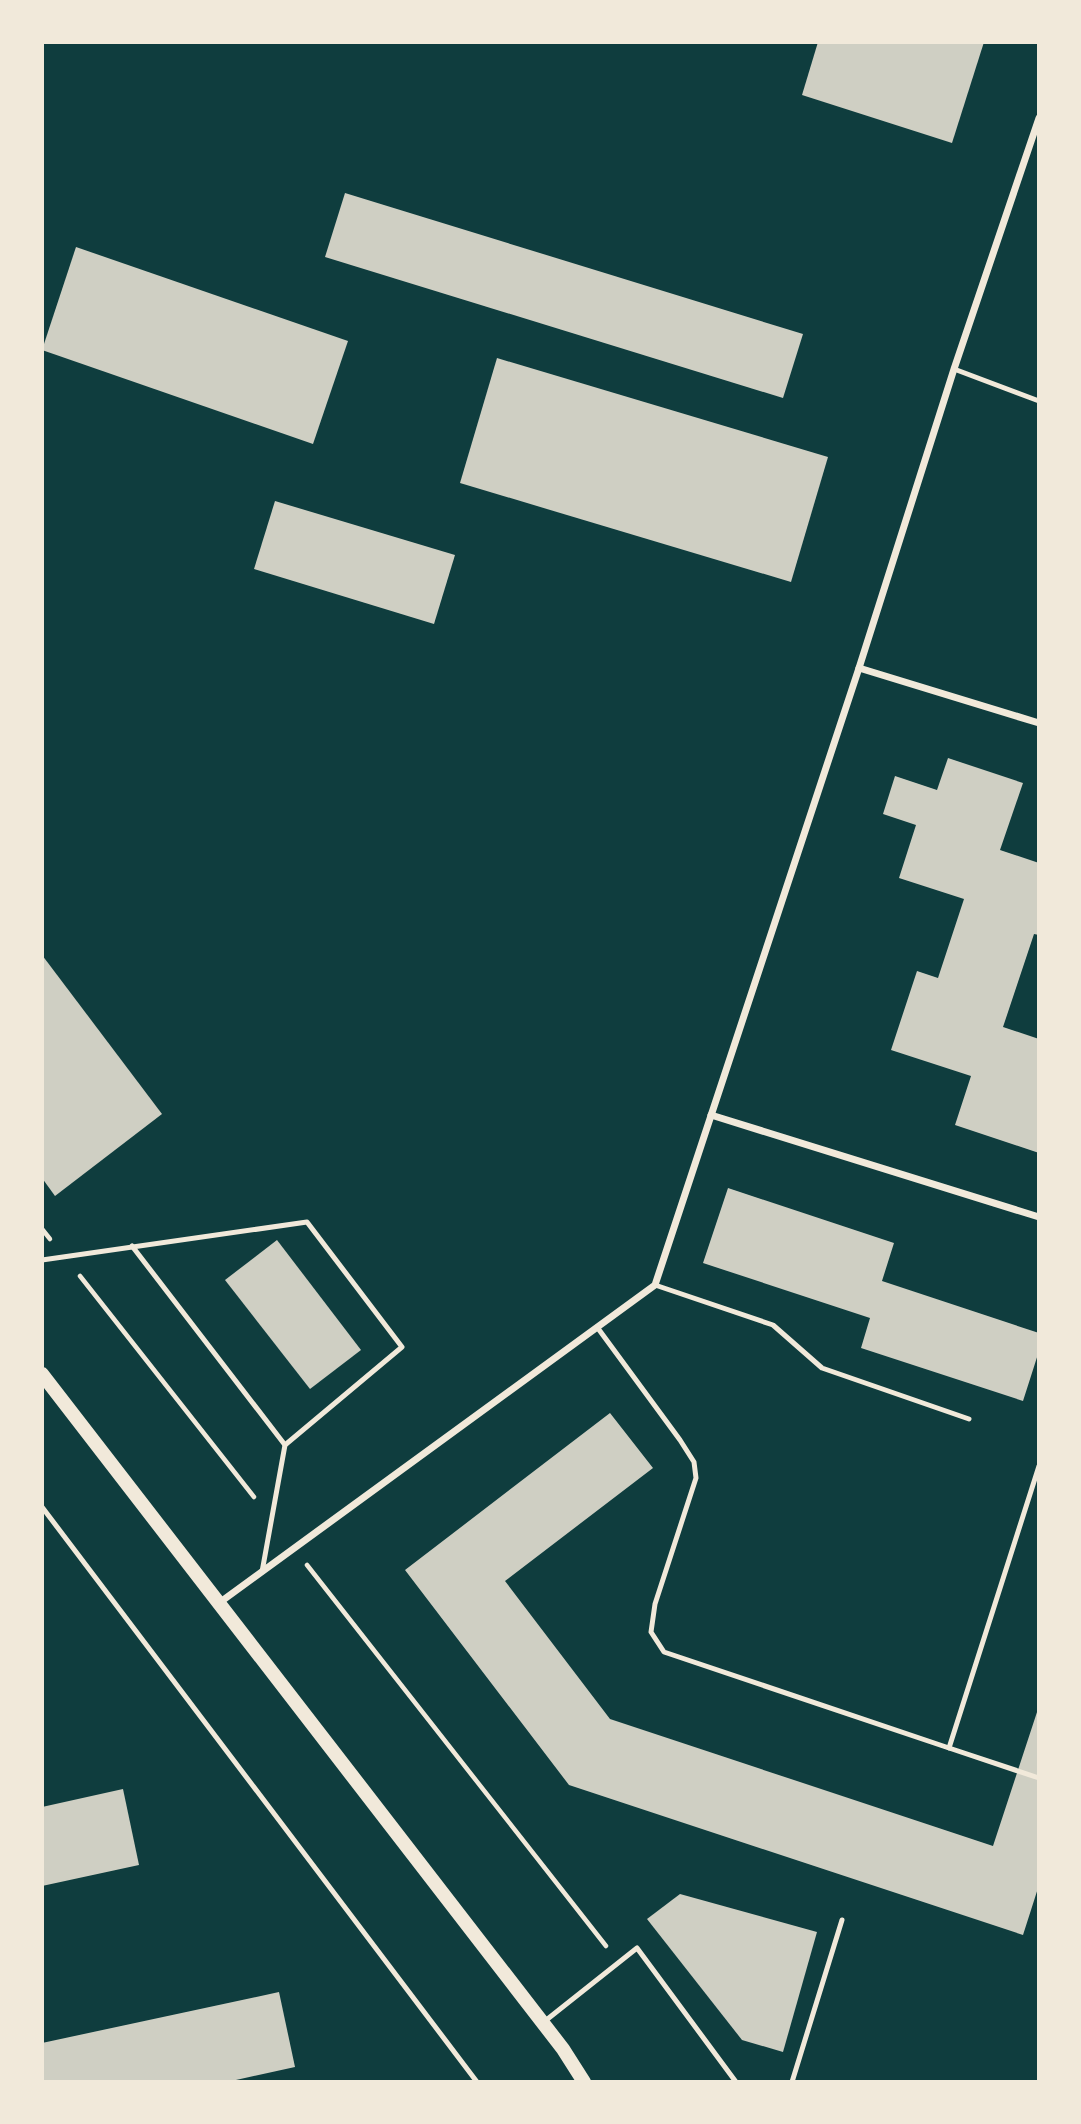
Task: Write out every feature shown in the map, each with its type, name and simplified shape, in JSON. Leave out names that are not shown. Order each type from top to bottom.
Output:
[{"type":"main road","points":[[42,1374],[590,2082]]},
{"type":"main road","points":[[563,2049],[584,2082]]},
{"type":"street","points":[[219,1604],[655,1285],[859,668],[954,369],[1039,118]]},
{"type":"street","points":[[859,668],[1039,723]]},
{"type":"street","points":[[711,1115],[1039,1217]]},
{"type":"lane","points":[[954,369],[1039,401]]},
{"type":"lane","points":[[42,1260],[307,1222],[402,1347],[285,1445],[262,1572]]},
{"type":"lane","points":[[132,1246],[285,1445]]},
{"type":"lane","points":[[655,1285],[773,1325],[822,1368],[969,1419]]},
{"type":"lane","points":[[597,1327],[694,1462],[696,1478],[655,1604],[651,1632],[664,1652],[1039,1778]]},
{"type":"lane","points":[[949,1748],[1039,1466]]},
{"type":"lane","points":[[42,1507],[477,2082]]},
{"type":"lane","points":[[792,2082],[842,1920]]},
{"type":"lane","points":[[543,2022],[637,1948],[736,2082]]},
{"type":"path","points":[[42,1229],[272,1519]]},
{"type":"path","points":[[294,1549],[619,1963]]},
{"type":"building","points":[[818,42],[984,42],[952,143],[802,95]]},
{"type":"building","points":[[345,193],[803,334],[783,398],[325,257]]},
{"type":"building","points":[[76,247],[348,341],[313,444],[42,350]]},
{"type":"building","points":[[497,358],[828,457],[791,582],[460,483]]},
{"type":"building","points":[[275,501],[455,555],[434,624],[254,569]]},
{"type":"building","points":[[948,758],[1023,783],[1000,850],[1039,863],[1039,935],[1034,934],[1003,1027],[1039,1039],[1039,1153],[955,1125],[971,1076],[891,1050],[917,971],[938,978],[964,899],[899,878],[916,825],[883,814],[895,776],[937,790]]},
{"type":"building","points":[[42,955],[162,1114],[55,1196],[42,1178]]},
{"type":"building","points":[[728,1188],[894,1243],[882,1281],[1039,1333],[1039,1351],[1023,1401],[861,1348],[870,1318],[703,1263]]},
{"type":"building","points":[[277,1240],[361,1350],[310,1389],[225,1280]]},
{"type":"building","points":[[610,1413],[653,1468],[505,1581],[610,1719],[993,1846],[1039,1706],[1039,1885],[1023,1935],[569,1785],[405,1570]]},
{"type":"building","points":[[123,1789],[139,1865],[42,1886],[42,1807]]},
{"type":"building","points":[[680,1894],[817,1932],[783,2052],[742,2040],[647,1919]]},
{"type":"building","points":[[279,1992],[295,2067],[227,2082],[42,2082],[42,2043]]}]
